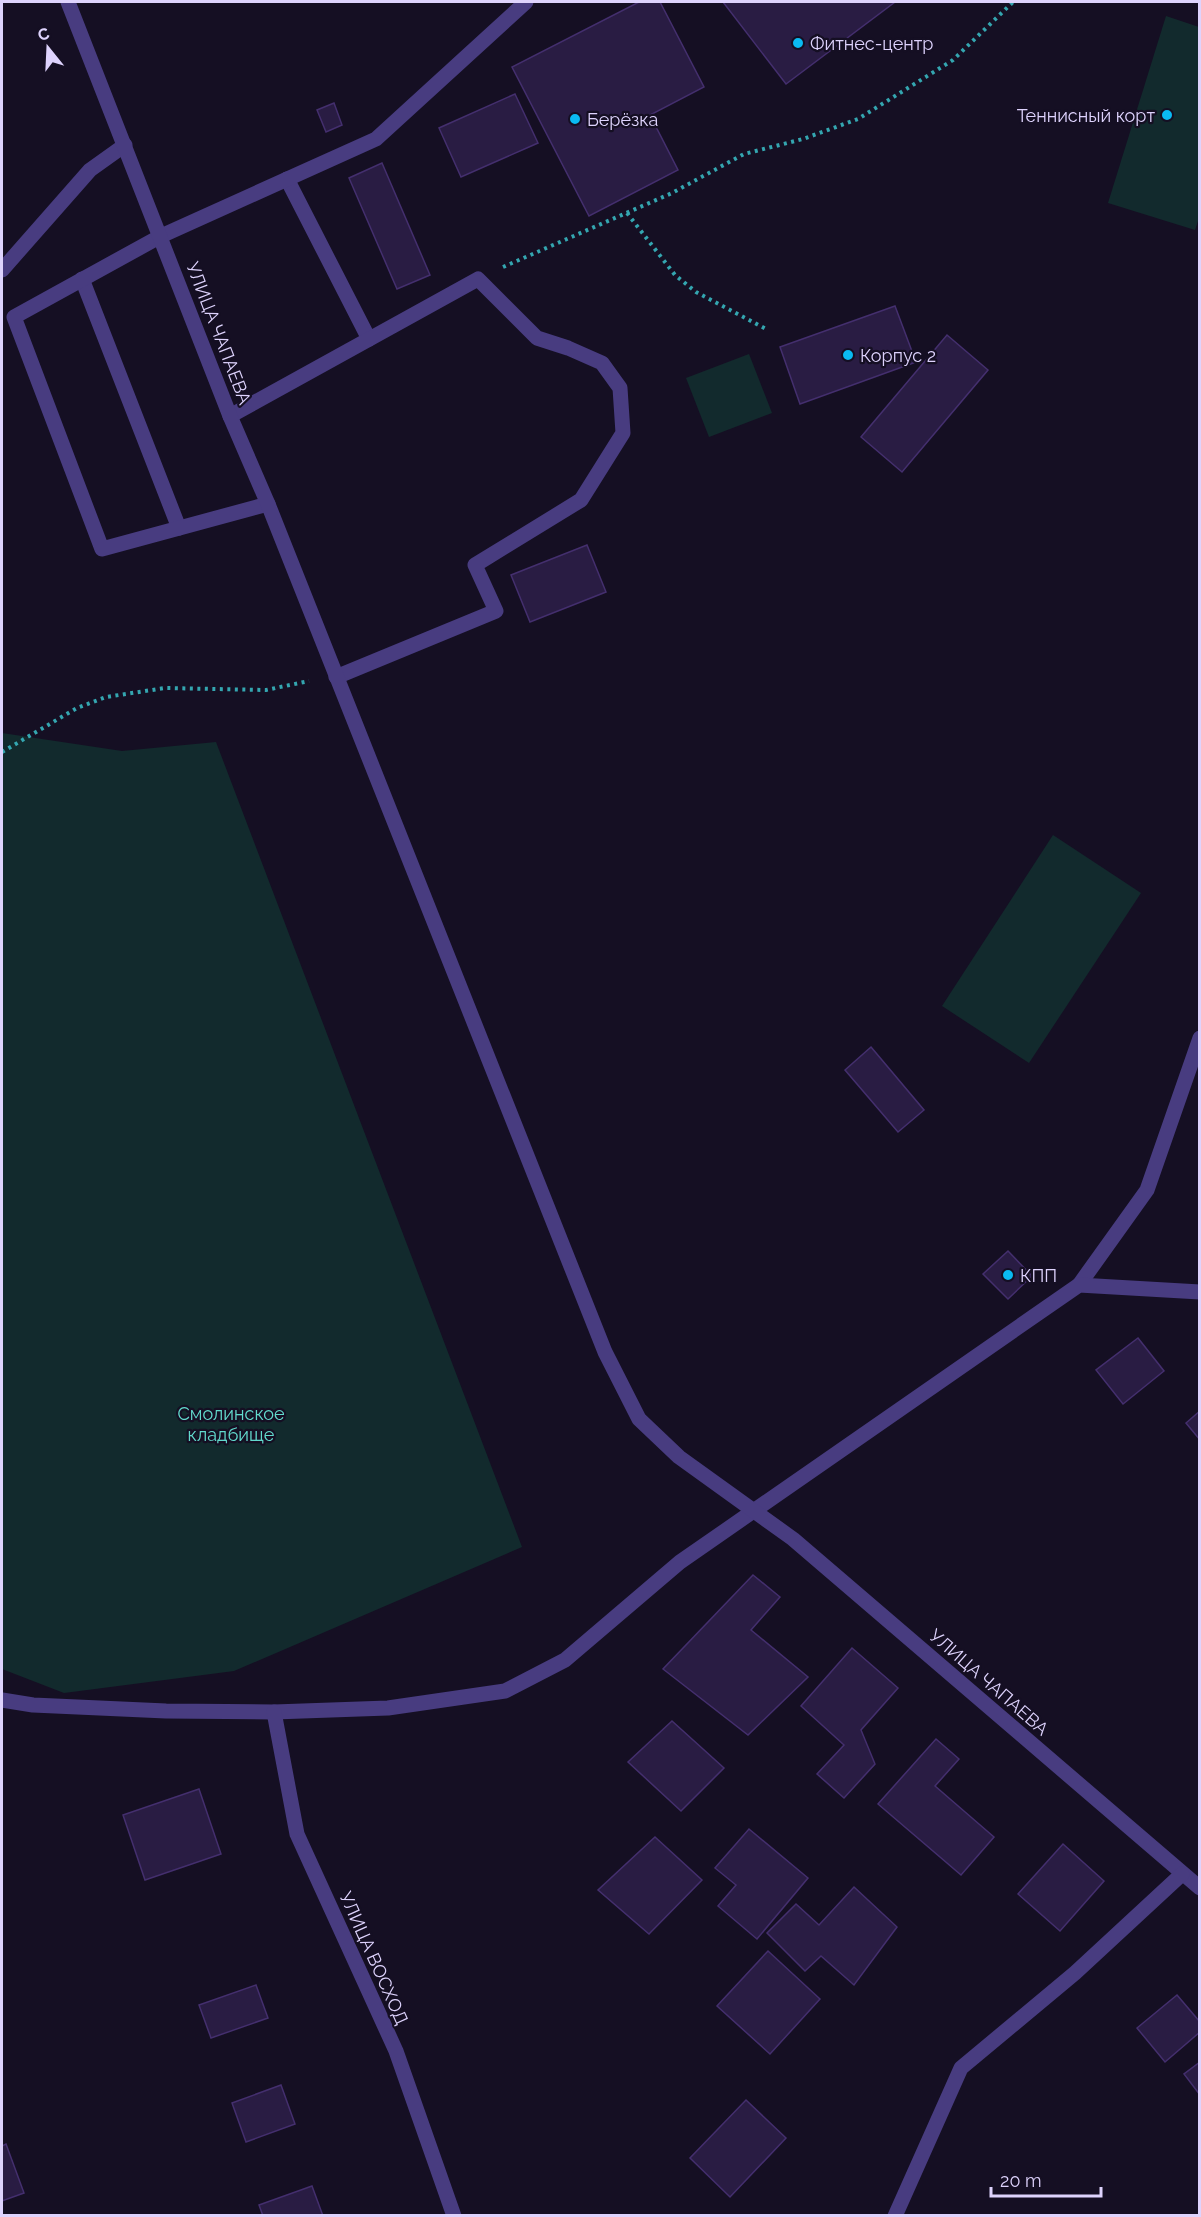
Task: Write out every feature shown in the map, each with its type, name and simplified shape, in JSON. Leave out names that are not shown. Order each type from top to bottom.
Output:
[{"type":"street","name":"УЛИЦА ЧАПАЕВА","points":[[68,2],[230,416],[268,504],[605,1352],[639,1419],[679,1457],[793,1539],[1200,1888]]},
{"type":"street","points":[[268,504],[102,549],[14,317],[161,236],[376,139],[526,2]]},
{"type":"street","points":[[2,270],[90,170],[125,145]]},
{"type":"street","points":[[288,179],[369,339]]},
{"type":"street","points":[[82,279],[179,528]]},
{"type":"street","points":[[230,416],[478,279],[537,338],[602,363],[620,388],[623,433],[581,500],[475,564],[496,610],[336,677]]},
{"type":"street","points":[[2,1700],[33,1706],[166,1711],[274,1712],[388,1708],[505,1691],[565,1660],[680,1562],[752,1509],[1079,1285],[1147,1190],[1200,1038]]},
{"type":"street","points":[[1079,1285],[1200,1292]]},
{"type":"street","name":"УЛИЦА ВОСХОД","points":[[274,1712],[297,1834],[396,2051],[454,2216]]},
{"type":"street","points":[[895,2216],[962,2068],[1075,1972],[1182,1874]]},
{"type":"path","points":[[478,279],[672,193],[744,154],[803,139],[858,119],[953,60],[1013,2]]},
{"type":"path","points":[[627,213],[675,275],[696,292],[768,330]]},
{"type":"path","points":[[2,752],[77,708],[106,697],[165,688],[266,690],[336,677]]},
{"type":"green space","name":"Теннисный корт","points":[[1166,16],[1199,27],[1200,215],[1195,230],[1108,203]]},
{"type":"green space","points":[[749,354],[772,413],[709,437],[686,378]]},
{"type":"green space","name":"Смолинское кладбище","points":[[2,733],[122,751],[216,742],[522,1547],[234,1671],[64,1693],[2,1669]]},
{"type":"green space","points":[[1053,835],[1141,893],[1029,1063],[942,1006]]},
{"type":"building","points":[[639,2],[660,2],[704,87],[650,115],[678,170],[589,216],[512,67]]},
{"type":"building","name":"Фитнес-центр","points":[[723,2],[895,2],[786,84]]},
{"type":"building","points":[[515,94],[538,143],[461,177],[439,128]]},
{"type":"building","points":[[334,103],[342,125],[326,132],[317,110]]},
{"type":"building","points":[[382,163],[430,275],[397,289],[349,178]]},
{"type":"building","name":"Корпус 2","points":[[895,306],[916,362],[800,404],[780,347]]},
{"type":"building","points":[[947,335],[988,370],[902,472],[861,437]]},
{"type":"building","points":[[587,545],[606,592],[530,622],[511,575]]},
{"type":"building","points":[[871,1047],[924,1110],[898,1132],[845,1070]]},
{"type":"building","name":"КПП","points":[[1008,1251],[1032,1276],[1008,1299],[983,1274]]},
{"type":"building","points":[[1138,1338],[1164,1371],[1123,1404],[1096,1370]]},
{"type":"building","points":[[1200,1411],[1200,1440],[1186,1423]]},
{"type":"building","points":[[753,1575],[780,1597],[751,1630],[808,1677],[748,1735],[663,1669]]},
{"type":"building","points":[[852,1648],[898,1688],[861,1730],[875,1764],[844,1798],[817,1774],[844,1745],[801,1706]]},
{"type":"building","points":[[672,1721],[724,1768],[681,1811],[628,1762]]},
{"type":"building","points":[[936,1739],[959,1759],[935,1786],[994,1837],[961,1875],[878,1804]]},
{"type":"building","points":[[199,1789],[221,1854],[145,1880],[123,1815]]},
{"type":"building","points":[[749,1829],[808,1878],[757,1939],[718,1906],[736,1885],[715,1868]]},
{"type":"building","points":[[655,1837],[702,1880],[649,1934],[598,1890]]},
{"type":"building","points":[[1063,1844],[1104,1881],[1060,1931],[1018,1894]]},
{"type":"building","points":[[854,1887],[897,1927],[854,1985],[821,1956],[805,1971],[767,1933],[796,1904],[819,1925]]},
{"type":"building","points":[[768,1951],[820,1999],[770,2054],[717,2006]]},
{"type":"building","points":[[256,1985],[268,2018],[211,2038],[199,2005]]},
{"type":"building","points":[[1177,1995],[1200,2022],[1200,2032],[1165,2062],[1137,2028]]},
{"type":"building","points":[[1200,2062],[1200,2095],[1184,2074]]},
{"type":"building","points":[[281,2085],[295,2124],[246,2142],[232,2103]]},
{"type":"building","points":[[746,2100],[786,2138],[730,2197],[690,2158]]},
{"type":"building","points":[[6,2144],[24,2193],[2,2201],[2,2146]]},
{"type":"building","points":[[312,2186],[323,2216],[263,2216],[259,2205]]},
{"type":"place","name":"Фитнес-центр","points":[[798,43]]},
{"type":"place","name":"Теннисный корт","points":[[1167,115]]},
{"type":"place","name":"Берёзка","points":[[575,119]]},
{"type":"place","name":"Корпус 2","points":[[848,355]]},
{"type":"place","name":"КПП","points":[[1008,1275]]}]
